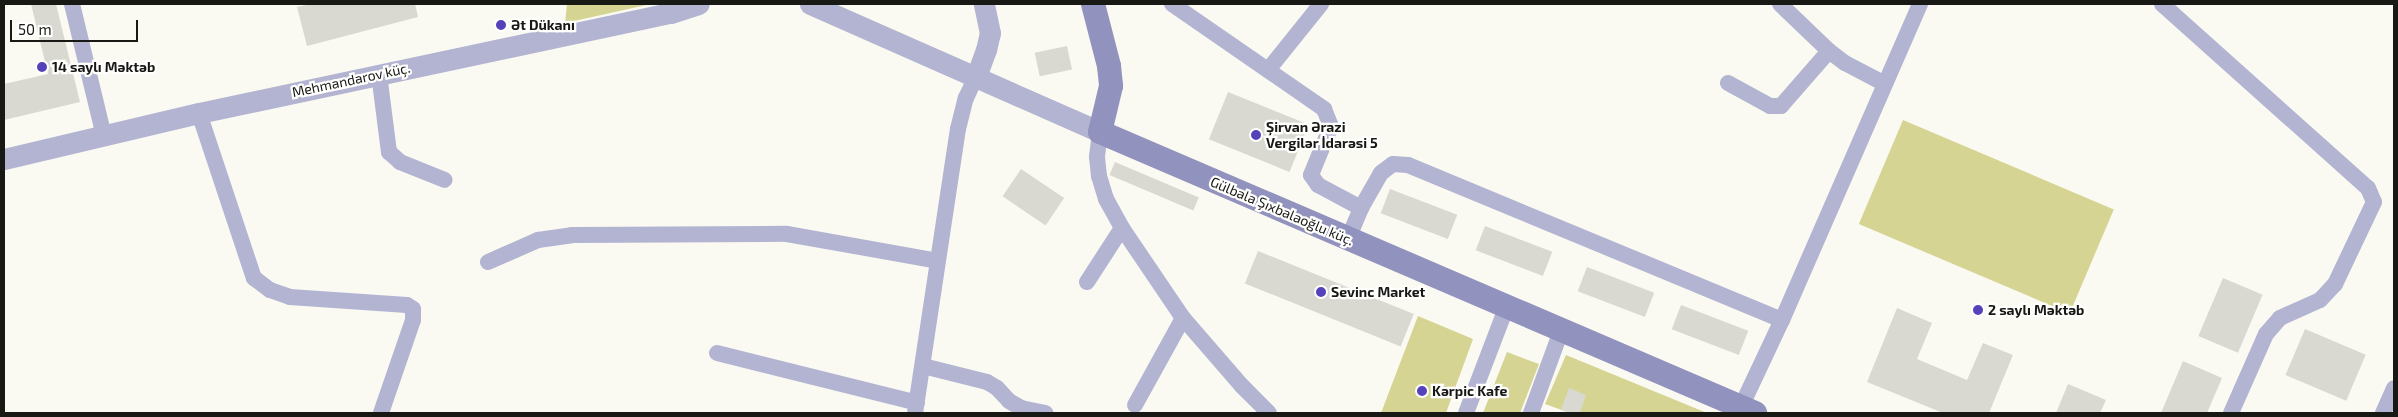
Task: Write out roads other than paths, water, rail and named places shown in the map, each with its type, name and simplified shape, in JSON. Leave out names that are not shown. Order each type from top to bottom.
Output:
[{"type":"main road","points":[[1093,4],[1109,66],[1111,86],[1100,132]]},
{"type":"main road","name":"Gülbala Şıxbalaoğlu küç.","points":[[1100,132],[1506,308],[1748,410]]},
{"type":"street","points":[[72,4],[104,136]]},
{"type":"street","name":"Mehmandarov küç.","points":[[4,159],[199,113],[661,15],[699,4]]},
{"type":"street","name":"Gülbala Şıxbalaoğlu küç.","points":[[810,4],[1100,132]]},
{"type":"street","points":[[717,353],[916,408],[958,129],[966,98],[986,50],[990,33],[984,4]]},
{"type":"street","points":[[1172,4],[1324,109],[1331,126],[1311,175],[1318,185],[1361,208]]},
{"type":"street","points":[[1268,70],[1321,4]]},
{"type":"street","points":[[1780,4],[1829,51],[1845,63],[1885,84]]},
{"type":"street","points":[[1748,410],[1782,320],[1920,4]]},
{"type":"street","points":[[2162,4],[2368,188],[2374,202],[2335,284],[2320,300],[2280,318],[2266,334],[2231,413]]},
{"type":"street","points":[[1728,83],[1770,106],[1781,106],[1829,51]]},
{"type":"street","points":[[379,74],[389,152],[400,162],[445,180]]},
{"type":"street","points":[[199,113],[254,278],[270,290],[290,297],[407,305],[413,309],[413,320],[381,413]]},
{"type":"street","points":[[1100,132],[1097,157],[1099,176],[1106,199],[1122,228],[1184,318],[1242,386],[1269,413]]},
{"type":"street","points":[[1348,239],[1361,208],[1381,173],[1393,164],[1408,165],[1782,320]]},
{"type":"street","points":[[1088,282],[1122,228]]},
{"type":"street","points":[[488,262],[538,240],[572,235],[777,234],[825,239],[938,262]]},
{"type":"street","points":[[1466,413],[1506,308]]},
{"type":"street","points":[[1135,405],[1184,318]]},
{"type":"street","points":[[1531,413],[1561,331]]},
{"type":"street","points":[[923,366],[987,382],[997,388],[1009,401],[1021,408],[1045,413]]},
{"type":"street","points":[[2383,413],[2394,388]]},
{"type":"place","name":"Ət Dükanı","points":[[501,25]]},
{"type":"place","name":"14 saylı Məktəb","points":[[42,67]]},
{"type":"place","name":"Şirvan Ərazi Vergilər İdarəsi 5","points":[[1256,135]]},
{"type":"place","name":"Sevinc Market","points":[[1321,292]]},
{"type":"place","name":"2 saylı Məktəb","points":[[1978,310]]},
{"type":"place","name":"Kərpic Kafe","points":[[1422,391]]}]
